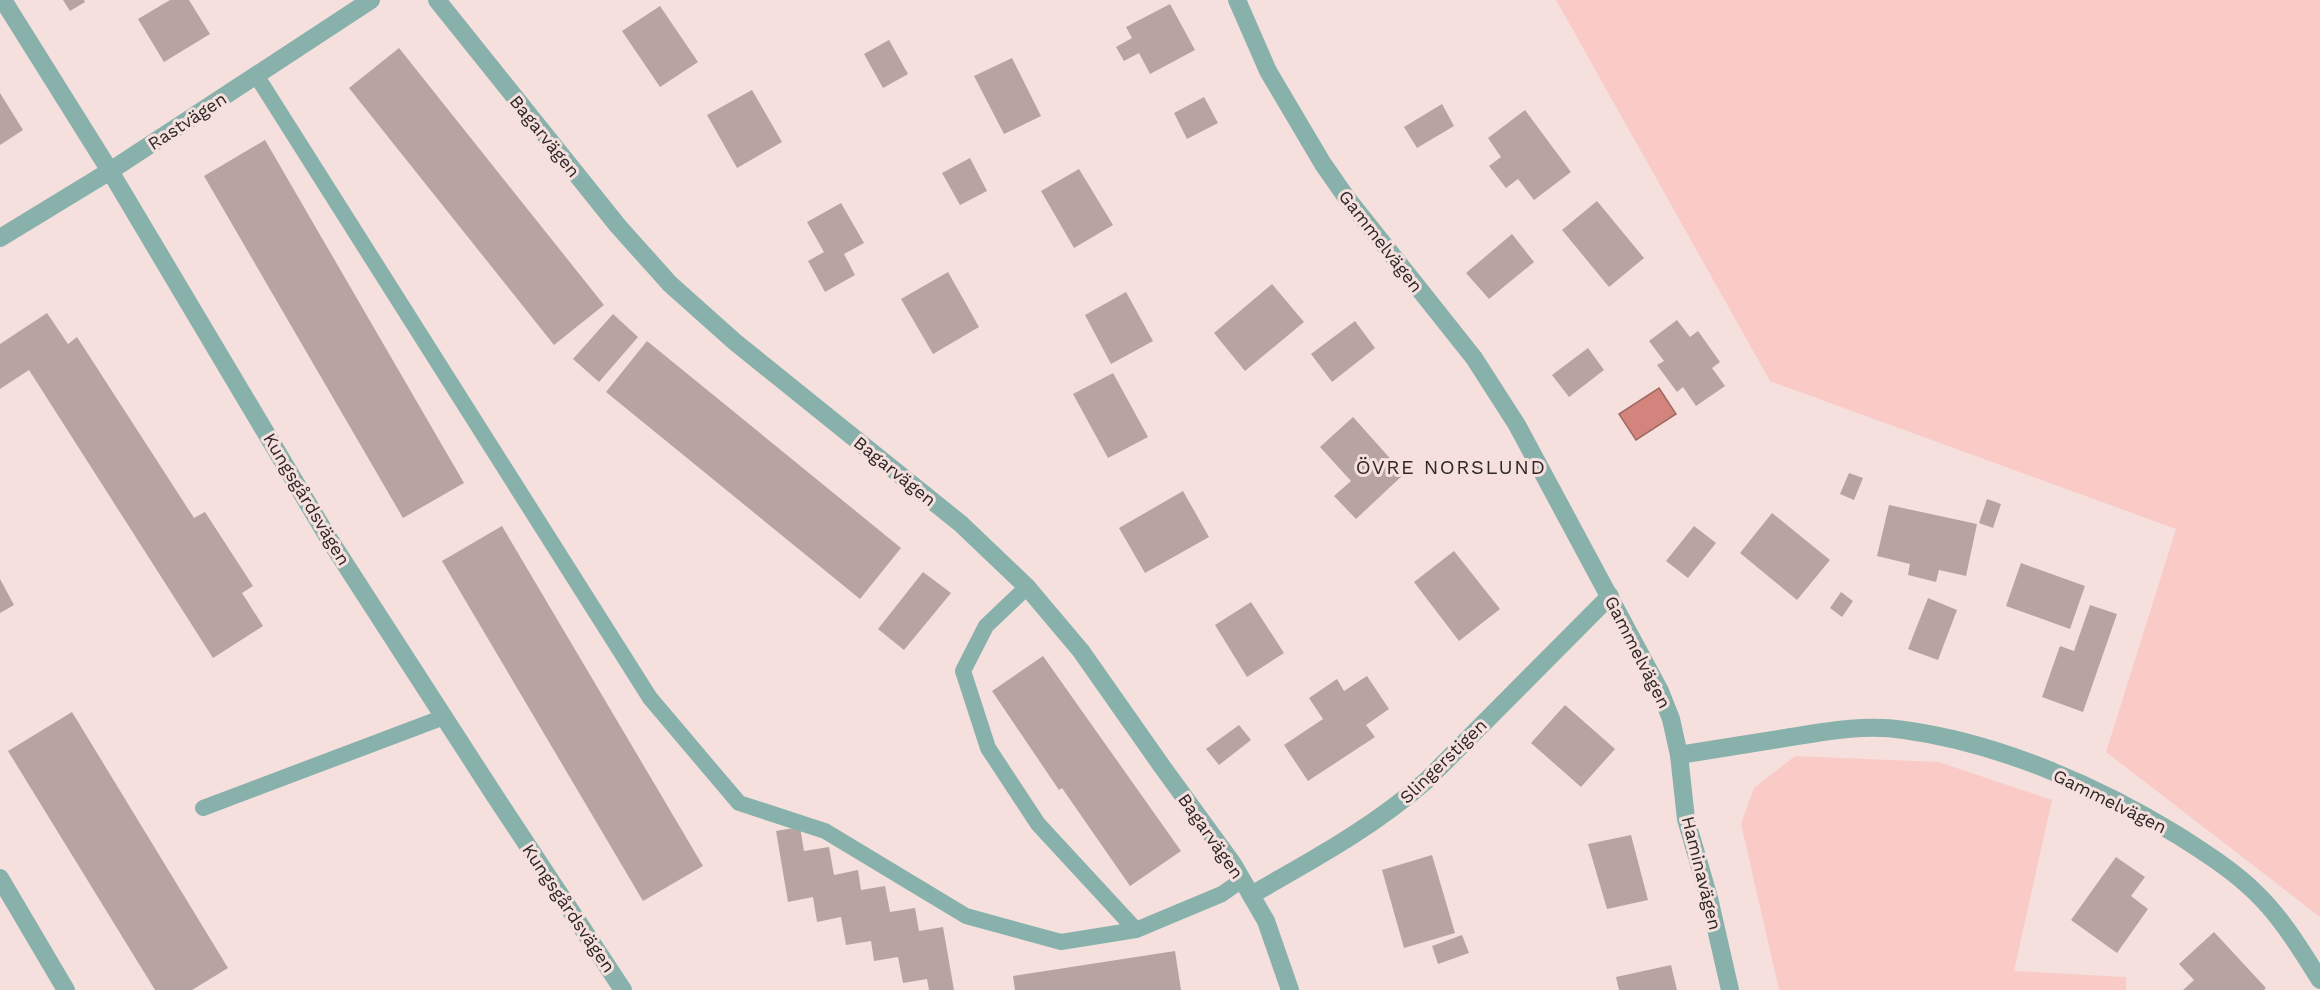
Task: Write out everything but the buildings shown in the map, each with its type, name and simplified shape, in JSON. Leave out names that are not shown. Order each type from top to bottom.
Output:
[{"type":"street","name":"Kungsgårdsvägen","points":[[3,0],[110,171],[329,539],[623,990]]},
{"type":"street","name":"Rastvägen","points":[[0,238],[110,171],[371,0]]},
{"type":"street","name":"Bagarvägen","points":[[437,0],[618,226],[670,284],[740,346],[961,524],[1027,587],[1081,651],[1233,864],[1266,921],[1290,990]]},
{"type":"street","name":"Gammelvägen","points":[[1237,0],[1268,71],[1323,164],[1346,197],[1474,358],[1517,425],[1660,691],[1671,719],[1679,754],[1834,730],[1904,729],[1979,746],[2020,759],[2083,785],[2148,817],[2213,858],[2254,891],[2270,908],[2298,945],[2320,980]]},
{"type":"street","name":"Slingerstigen","points":[[1247,887],[1356,835],[1405,799],[1427,780],[1610,596]]},
{"type":"street","name":"Haminavägen","points":[[1679,754],[1686,819],[1709,898],[1730,990]]},
{"type":"street","points":[[0,878],[66,990]]},
{"type":"lane","points":[[256,75],[650,698],[740,803],[825,831],[966,916],[1061,942],[1136,930],[1222,894],[1247,887]]},
{"type":"lane","points":[[1027,587],[986,626],[963,671],[988,748],[1038,824],[1136,930]]},
{"type":"lane","points":[[203,808],[444,717]]},
{"type":"shaded area","points":[[1556,0],[2320,0],[2320,917],[2106,752],[2176,529],[1770,381]]},
{"type":"shaded area","points":[[1659,388],[1676,414],[1636,440],[1619,414]]},
{"type":"shaded area","points":[[1795,756],[1939,762],[2052,800],[2014,971],[2126,977],[2126,990],[1779,990],[1741,824],[1754,788]]},
{"type":"district","name":"ÖVRE NORSLUND","points":[[1451,467]]}]
